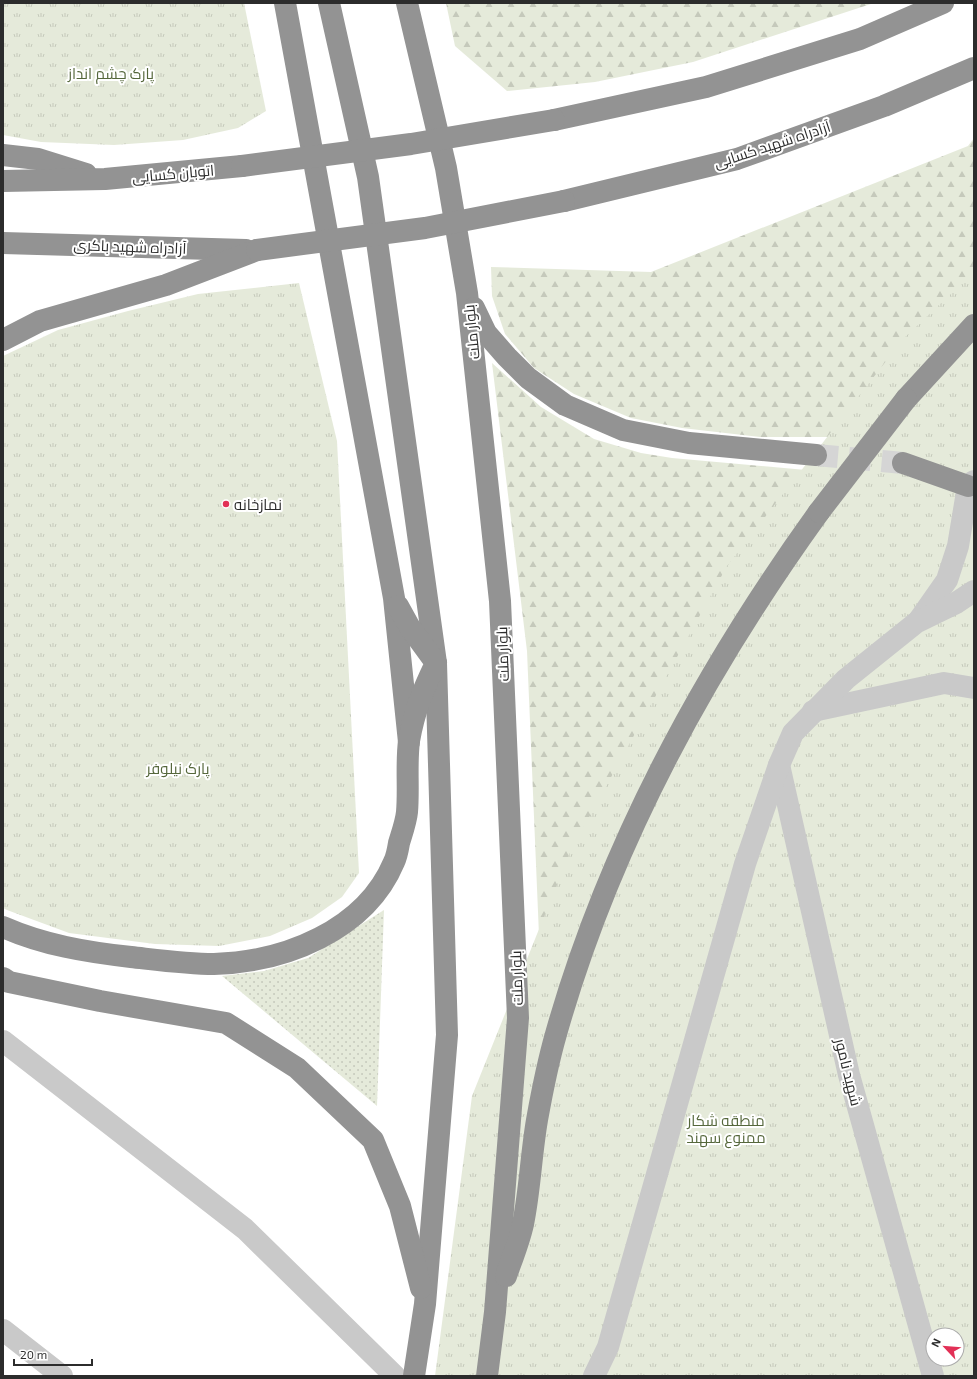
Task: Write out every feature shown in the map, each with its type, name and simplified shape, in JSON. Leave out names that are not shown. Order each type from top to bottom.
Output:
[{"type":"highway","points":[[3,927],[53,945],[88,952],[148,959],[213,964],[248,961],[284,953],[314,941],[345,922],[375,896],[395,861],[407,813],[409,742],[394,598],[285,3]]},
{"type":"highway","points":[[329,3],[368,178],[436,662],[447,1035],[425,1304],[414,1376]]},
{"type":"highway","name":"بلوار ملت","points":[[407,3],[446,168],[466,293],[500,601],[518,1018],[495,1312]]},
{"type":"highway","name":"اتوبان کسایی","points":[[105,179],[242,166],[411,144],[554,120],[706,87],[860,39],[943,3]]},
{"type":"highway","name":"آزادراه شهید کسایی","points":[[257,250],[425,228],[564,201],[737,159],[884,106],[974,68]]},
{"type":"highway","points":[[3,155],[38,159],[105,179]]},
{"type":"highway","points":[[3,181],[105,179]]},
{"type":"highway","name":"آزادراه شهید باکری","points":[[3,243],[257,250]]},
{"type":"highway","points":[[3,340],[40,321],[166,284],[257,250]]},
{"type":"highway","points":[[466,293],[486,333],[507,357],[528,378],[565,405],[623,430],[689,443],[816,456]]},
{"type":"highway","points":[[487,1376],[495,1312],[522,1225],[537,1120],[555,1037],[580,955],[644,806],[684,725],[732,641],[757,602],[819,512],[906,399],[974,325]]},
{"type":"highway","points":[[903,463],[971,484]]},
{"type":"highway","points":[[394,598],[409,626],[436,662]]},
{"type":"highway","points":[[409,742],[418,700],[436,662]]},
{"type":"highway","points":[[3,978],[9,982],[100,1001],[226,1024],[297,1068],[373,1140],[400,1206],[425,1304]]},
{"type":"street","points":[[917,622],[947,580],[958,546],[971,484]]},
{"type":"street","points":[[594,1376],[608,1347],[745,864],[779,765],[793,733],[846,679],[917,622],[956,603],[974,591]]},
{"type":"street","points":[[813,711],[944,683],[974,688]]},
{"type":"street","name":"شهید نامور","points":[[779,765],[849,1075],[933,1376]]},
{"type":"street","points":[[3,1041],[245,1229],[396,1376]]},
{"type":"street","points":[[3,1330],[62,1376]]},
{"type":"green space","name":"پارک چشم انداز","points":[[3,3],[244,3],[266,111],[238,128],[183,140],[114,145],[41,142],[3,135]]},
{"type":"green space","points":[[446,3],[874,3],[693,62],[595,82],[507,91],[455,46]]},
{"type":"green space","points":[[974,138],[974,297],[837,437],[760,437],[682,428],[631,418],[574,394],[534,368],[505,334],[492,296],[491,267],[651,272],[968,146]]},
{"type":"green space","name":"منطقه شکار ممنوع سهند","points":[[974,272],[974,1376],[435,1376],[472,1096],[570,852],[727,566],[904,338]]},
{"type":"green space","name":"پارک نیلوفر","points":[[299,283],[337,441],[359,873],[342,897],[312,918],[270,936],[219,946],[155,944],[69,933],[7,910],[3,908],[3,356],[58,330],[128,311],[198,294]]},
{"type":"green space","points":[[492,363],[541,407],[594,439],[641,453],[672,458],[817,471],[540,959],[527,651]]},
{"type":"green space","points":[[384,910],[377,1106],[222,976],[264,971],[308,958]]},
{"type":"tunnel","points":[[816,455],[903,463]]},
{"type":"place","name":"نمازخانه","points":[[226,504]]}]
